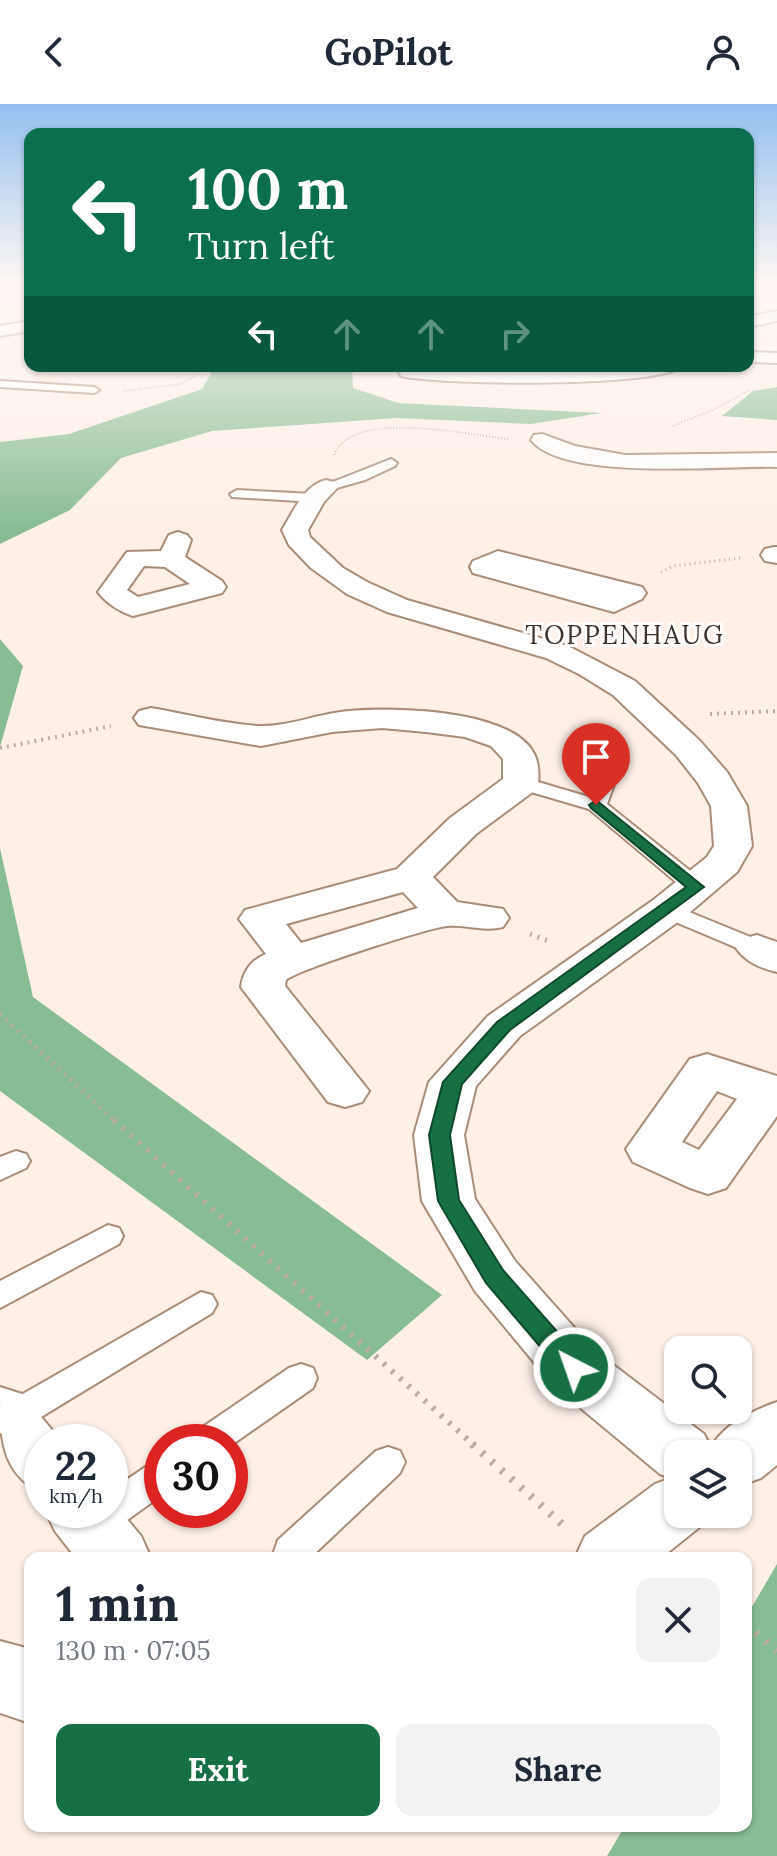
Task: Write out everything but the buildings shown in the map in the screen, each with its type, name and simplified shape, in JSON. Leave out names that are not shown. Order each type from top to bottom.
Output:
[{"type":"street","points":[[408,372],[549,377],[634,372]]},
{"type":"street","points":[[542,440],[580,455],[633,461],[777,460]]},
{"type":"street","points":[[320,492],[295,530],[298,540],[333,574],[397,606],[557,652],[590,667],[624,688],[655,716],[697,759],[729,806],[733,846],[723,864],[681,899],[504,1026],[453,1082],[439,1135],[449,1201],[495,1276],[574,1368],[664,1440]]},
{"type":"street","points":[[456,580],[498,559],[632,593]]},
{"type":"street","points":[[151,718],[261,736],[332,722],[382,718],[470,728],[503,739],[520,757],[521,783],[473,816],[437,847],[411,877],[260,919],[292,959]]},
{"type":"street","points":[[411,877],[445,913]]},
{"type":"street","points":[[345,1091],[263,987],[264,976],[276,965],[292,959],[445,913],[488,918]]},
{"type":"street","points":[[752,1448],[777,1429]]},
{"type":"street","points":[[587,1542],[664,1511]]},
{"type":"street","points":[[0,1677],[24,1684]]},
{"type":"lane","points":[[0,384],[94,390]]},
{"type":"lane","points":[[237,494],[320,492],[391,463]]},
{"type":"lane","points":[[596,805],[609,771]]},
{"type":"lane","points":[[521,783],[596,805],[681,899],[770,949]]},
{"type":"lane","points":[[0,1296],[108,1236]]},
{"type":"lane","points":[[16,1433],[201,1304]]},
{"type":"lane","points":[[235,1424],[301,1378]]},
{"type":"lane","points":[[291,1552],[388,1462]]},
{"type":"lane","points":[[95,1531],[144,1490]]},
{"type":"path","points":[[94,390],[171,387],[206,372]]},
{"type":"path","points":[[632,593],[659,572],[673,566],[775,555]]},
{"type":"path","points":[[655,716],[777,711]]},
{"type":"path","points":[[0,748],[151,718]]},
{"type":"path","points":[[488,918],[595,959]]},
{"type":"path","points":[[0,1014],[213,1212],[587,1542]]},
{"type":"path","points":[[752,1629],[777,1651]]},
{"type":"green space","points":[[212,372],[352,372],[353,388],[398,403],[602,413],[531,424],[397,418],[212,431],[121,458],[70,510],[0,544],[0,442],[69,434],[202,389]]},
{"type":"green space","points":[[777,387],[777,420],[722,416],[753,391]]},
{"type":"green space","points":[[0,639],[23,666],[0,747]]},
{"type":"green space","points":[[0,848],[33,997],[442,1295],[367,1360],[0,1091]]},
{"type":"green space","points":[[777,1564],[777,1856],[607,1856],[621,1832],[752,1832],[752,1607]]},
{"type":"district","name":"TOPPENHAUG","points":[[625,635]]},
{"type":"route","points":[[574,1368],[495,1276],[449,1201],[439,1135],[453,1082],[504,1026],[696,887],[596,805]]}]
